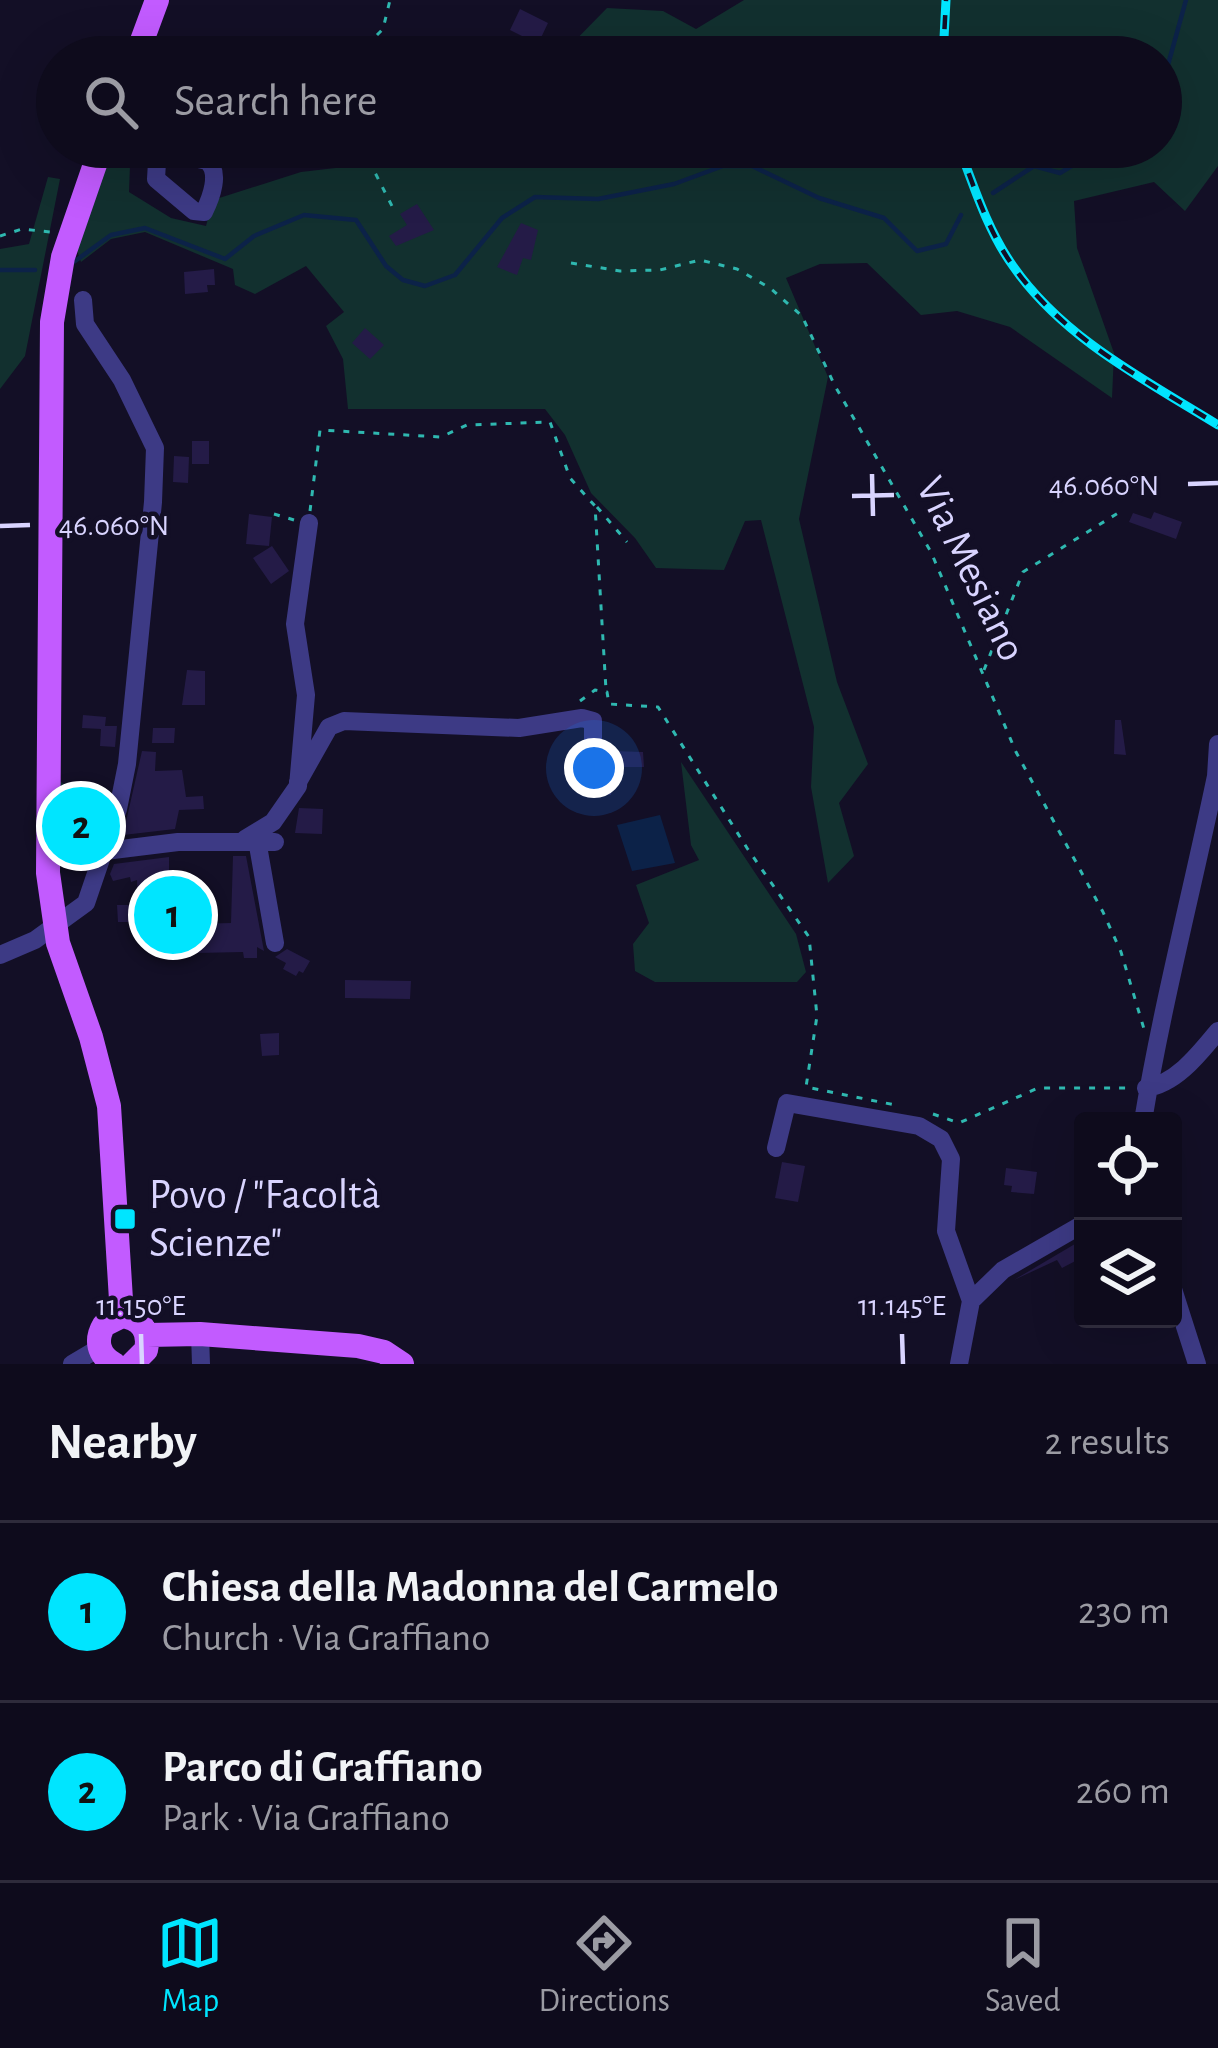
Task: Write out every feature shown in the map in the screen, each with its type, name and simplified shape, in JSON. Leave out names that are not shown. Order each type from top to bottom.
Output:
[{"type":"main road","points":[[144,36],[157,0]]},
{"type":"main road","points":[[94,168],[70,234],[55,302],[51,351],[46,831],[54,926],[92,1037],[109,1106],[122,1316]]},
{"type":"main road","points":[[107,1356],[104,1325],[122,1316],[139,1322],[147,1335],[146,1350],[132,1364]]},
{"type":"main road","points":[[147,1335],[200,1334],[301,1353],[384,1352],[402,1364]]},
{"type":"street","points":[[0,955],[35,940],[86,903],[123,789],[132,727],[155,448],[134,400],[85,324],[83,300]]},
{"type":"street","points":[[298,782],[306,695],[295,623],[309,524]]},
{"type":"street","points":[[275,944],[259,841],[290,802],[329,728],[344,722],[519,728],[582,718],[593,721],[593,759]]},
{"type":"street","points":[[1144,1112],[1145,1088],[1216,776],[1218,744]]},
{"type":"street","points":[[105,850],[161,843],[259,841]]},
{"type":"street","points":[[1145,1088],[1179,1074],[1218,1031]]},
{"type":"street","points":[[776,1148],[788,1103],[919,1126],[941,1139],[951,1159],[946,1231],[971,1301],[959,1364]]},
{"type":"street","points":[[971,1301],[1004,1270],[1074,1229]]},
{"type":"street","points":[[1182,1316],[1197,1364]]},
{"type":"street","points":[[200,1334],[201,1364]]},
{"type":"street","points":[[72,1364],[107,1356]]},
{"type":"path","points":[[377,34],[383,29],[390,0]]},
{"type":"path","points":[[373,168],[393,208]]},
{"type":"path","points":[[0,236],[22,229],[70,234]]},
{"type":"path","name":"Via Mesiano","points":[[571,263],[640,270],[700,260],[736,269],[770,288],[802,316],[836,386],[931,552],[1016,752],[1103,912],[1146,1039]]},
{"type":"path","points":[[274,514],[309,524],[320,430],[441,437],[467,425],[550,422],[570,478],[627,542]]},
{"type":"path","points":[[595,506],[609,704],[658,707],[809,937],[817,1016],[806,1087],[914,1108],[959,1123],[1038,1088],[1145,1088]]},
{"type":"path","points":[[983,672],[1023,572],[1118,513]]},
{"type":"path","points":[[588,696],[595,690],[607,692]]},
{"type":"green space","points":[[744,0],[1218,0],[1218,166],[1185,211],[1154,182],[1074,201],[1077,248],[1114,353],[1112,398],[1010,327],[957,311],[921,315],[867,263],[820,264],[786,278],[828,377],[799,519],[837,682],[868,764],[839,803],[854,856],[828,883],[811,787],[814,727],[761,520],[745,521],[724,570],[656,568],[635,538],[591,493],[565,435],[545,409],[348,409],[343,359],[326,326],[344,312],[306,266],[255,294],[235,285],[233,269],[145,232],[111,239],[81,262],[72,236],[97,168],[130,168],[129,192],[171,218],[206,226],[213,200],[301,172],[336,168],[1182,168],[1182,36],[580,36],[607,8],[663,11],[696,29]]},
{"type":"green space","points":[[48,177],[60,179],[25,356],[0,389],[0,249],[29,244]]},
{"type":"green space","points":[[681,762],[796,934],[806,972],[797,982],[655,982],[635,971],[633,944],[649,923],[636,885],[699,860],[691,845]]},
{"type":"green space","points":[[58,780],[84,798],[96,794],[112,810],[103,841],[53,842]]},
{"type":"water","points":[[660,815],[675,863],[632,871],[617,825]]},
{"type":"building","points":[[520,9],[548,23],[542,36],[522,36],[510,30]]},
{"type":"building","points":[[417,204],[434,230],[396,246],[389,236],[407,225],[400,214]]},
{"type":"building","points":[[521,223],[538,230],[531,260],[523,258],[517,275],[497,267]]},
{"type":"building","points":[[214,269],[215,285],[207,285],[208,292],[185,294],[184,272]]},
{"type":"building","points":[[365,328],[384,345],[370,359],[352,343]]},
{"type":"building","points":[[192,441],[209,441],[209,464],[192,464]]},
{"type":"building","points":[[174,456],[189,457],[188,483],[173,482]]},
{"type":"building","points":[[1154,512],[1182,522],[1176,539],[1129,522],[1133,513],[1151,519]]},
{"type":"building","points":[[249,514],[272,517],[269,546],[246,544]]},
{"type":"building","points":[[272,546],[289,571],[271,584],[253,558]]},
{"type":"building","points":[[187,670],[205,671],[205,705],[182,705]]},
{"type":"building","points":[[83,715],[106,717],[105,726],[117,726],[115,747],[100,746],[101,729],[82,728]]},
{"type":"building","points":[[1115,720],[1121,720],[1126,755],[1114,754]]},
{"type":"building","points":[[153,728],[175,728],[174,743],[152,743]]},
{"type":"building","points":[[142,751],[156,752],[155,771],[182,770],[186,797],[203,796],[204,809],[179,810],[175,829],[123,835]]},
{"type":"building","points":[[612,751],[643,752],[644,767],[610,767]]},
{"type":"building","points":[[589,778],[612,779],[611,795],[588,795]]},
{"type":"building","points":[[299,808],[323,809],[322,834],[295,833]]},
{"type":"building","points":[[233,856],[246,856],[264,951],[257,947],[257,958],[244,958],[243,952],[196,953],[195,924],[231,923]]},
{"type":"building","points":[[169,857],[167,914],[143,916],[143,922],[118,922],[117,905],[138,905],[137,880],[113,881],[114,864]]},
{"type":"building","points":[[287,949],[310,961],[303,973],[296,976],[283,969],[286,963],[275,957]]},
{"type":"building","points":[[345,980],[411,981],[410,999],[345,998]]},
{"type":"building","points":[[279,1033],[279,1055],[262,1056],[260,1034]]},
{"type":"building","points":[[782,1162],[805,1166],[798,1202],[775,1198]]},
{"type":"building","points":[[1006,1168],[1037,1172],[1034,1194],[1011,1192],[1012,1186],[1004,1185]]},
{"type":"building","points":[[1074,1245],[1074,1262],[1062,1268],[1057,1260],[1014,1280]]},
{"type":"waterway","points":[[1176,36],[1186,0]]},
{"type":"waterway","points":[[71,264],[111,235],[145,228],[225,259],[254,236],[304,215],[356,220],[386,266],[403,280],[425,286],[455,275],[502,218],[535,197],[598,199],[674,184],[718,168]]},
{"type":"waterway","points":[[756,168],[819,198],[884,218],[917,251],[946,244],[961,215]]},
{"type":"waterway","points":[[993,193],[1031,168]]},
{"type":"waterway","points":[[1041,168],[1060,173],[1068,168]]},
{"type":"waterway","points":[[0,270],[35,270]]},
{"type":"railway","points":[[944,36],[946,0]]},
{"type":"railway","points":[[967,168],[996,238],[1033,292],[1107,356],[1218,425]]},
{"type":"place","name":"Parco di Graffiano","points":[[81,826]]},
{"type":"place","name":"Chiesa della Madonna del Carmelo","points":[[173,915]]},
{"type":"place","name":"Povo / \"Facoltà Scienze\"","points":[[125,1219]]}]
